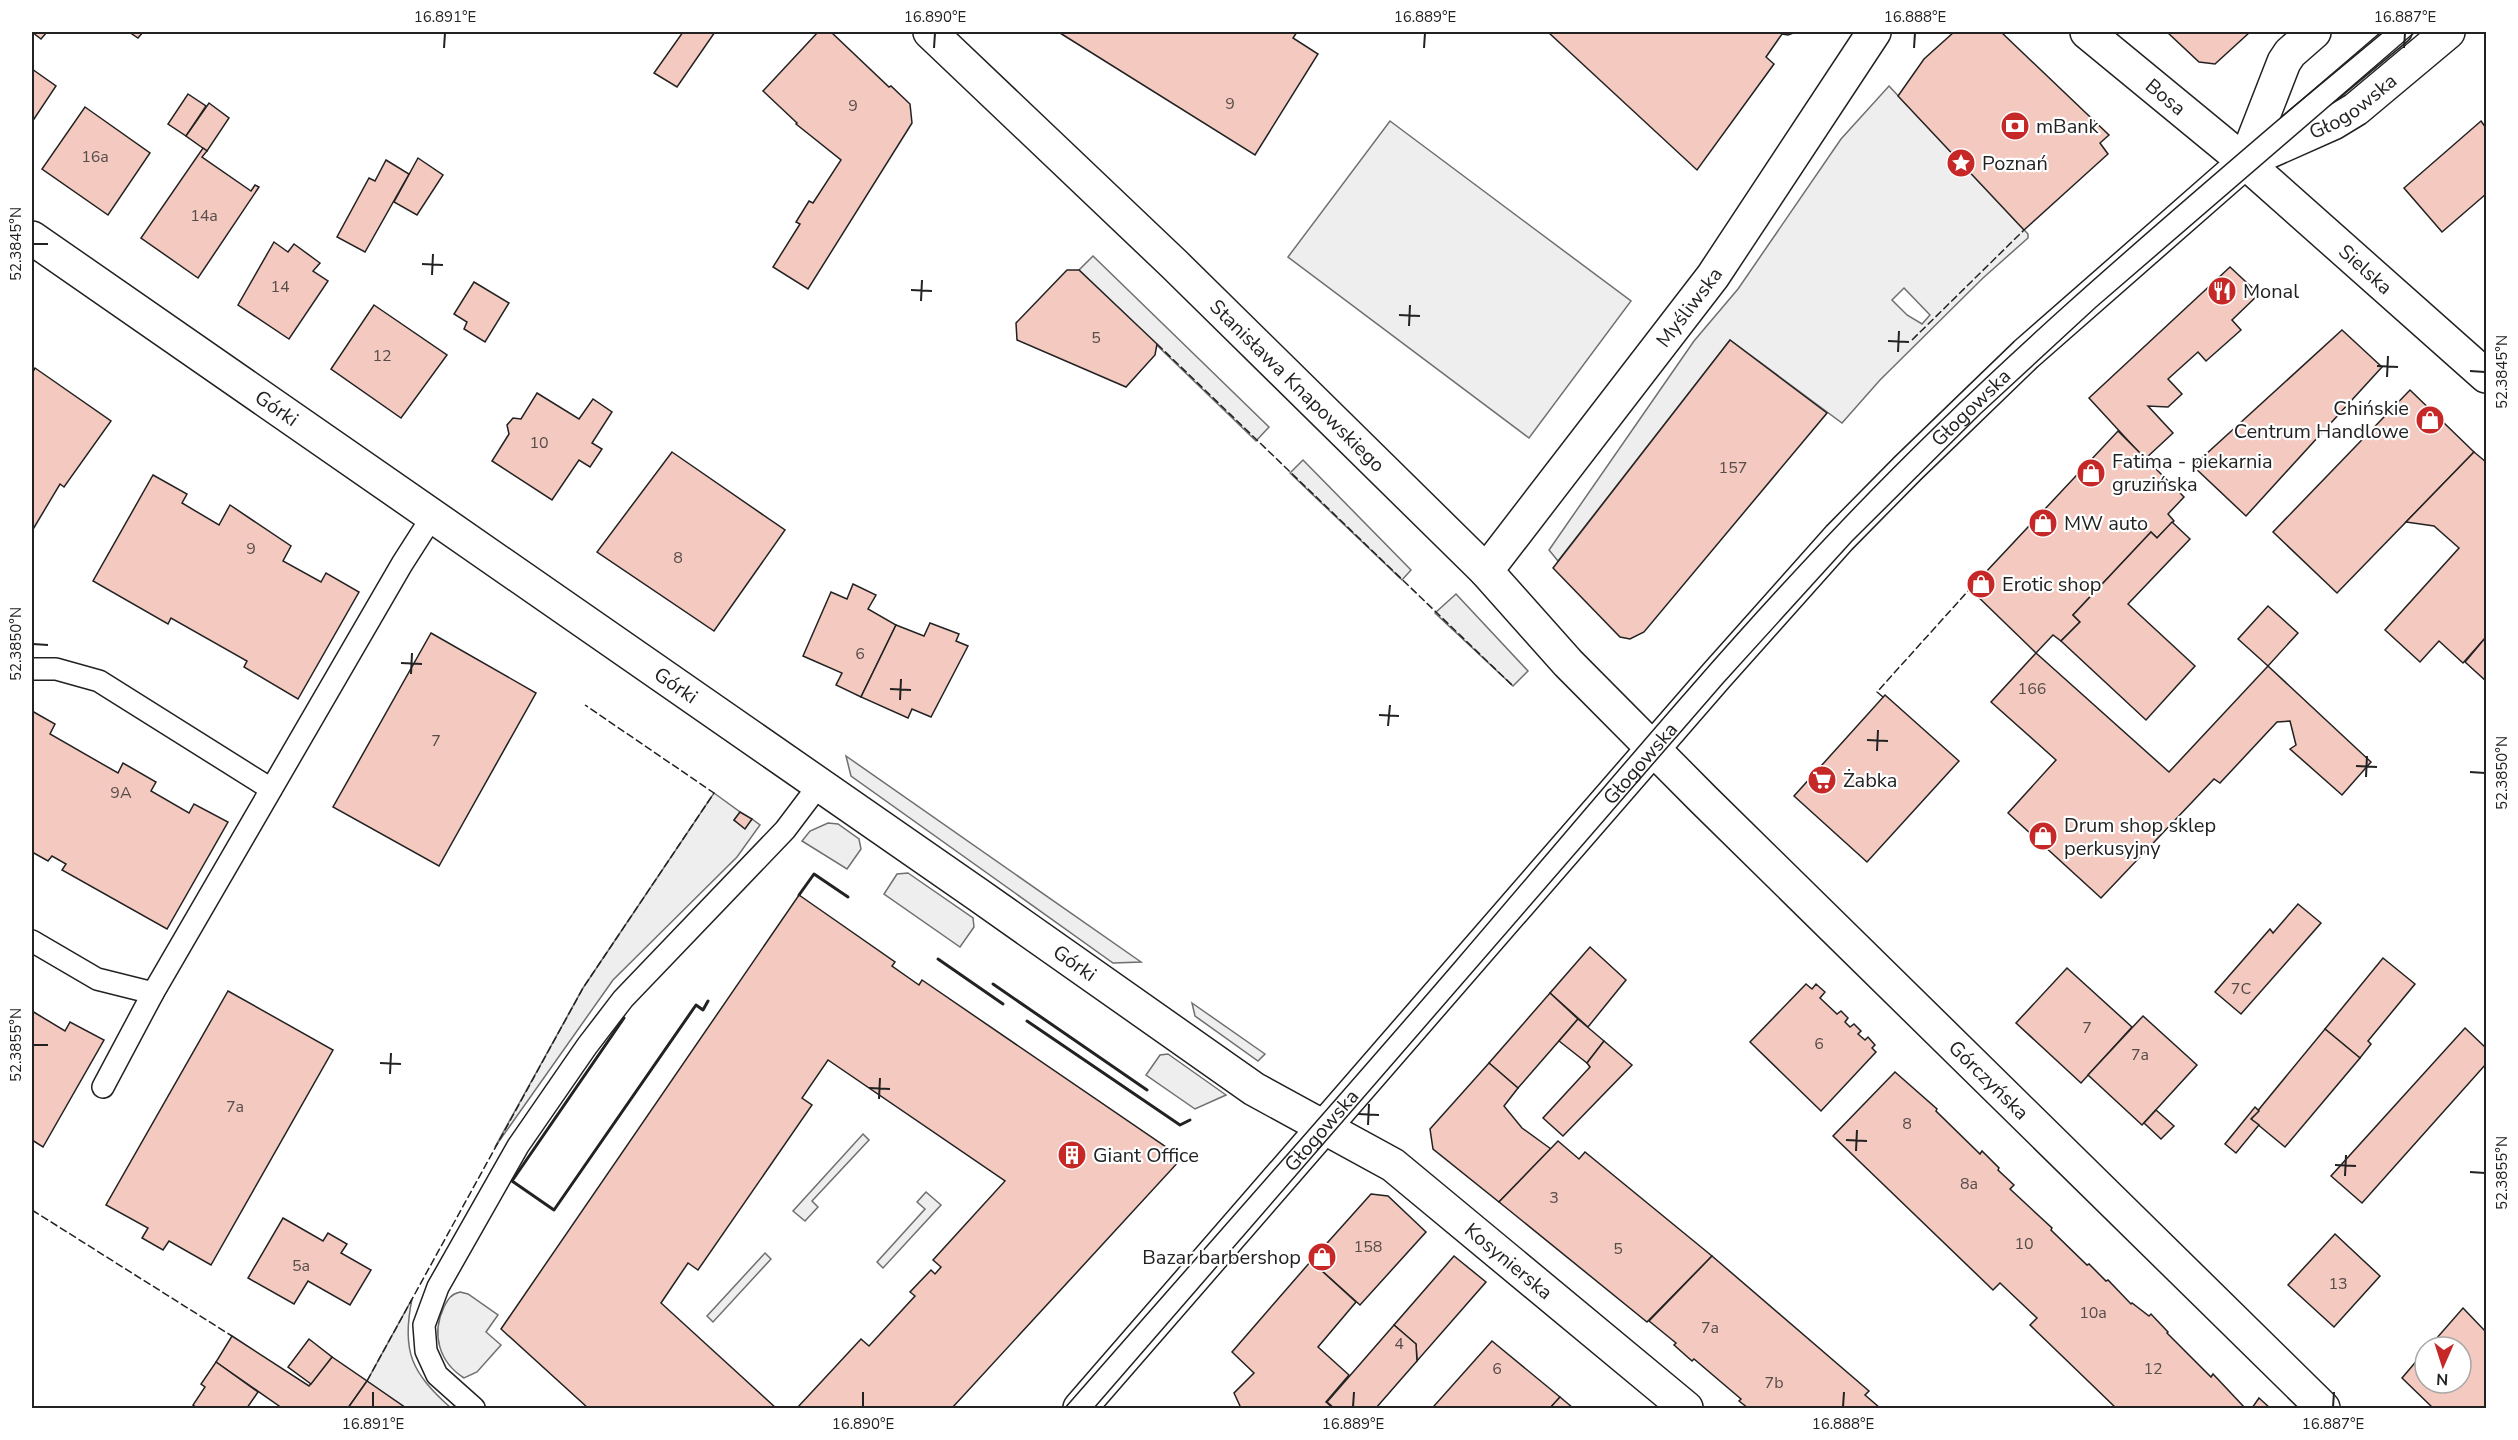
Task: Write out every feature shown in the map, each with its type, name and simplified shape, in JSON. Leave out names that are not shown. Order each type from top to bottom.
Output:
[{"type":"street","name":"Stanisława Knapowskiego","points":[[930,32],[1174,264],[1486,571],[1568,663],[1654,749]]},
{"type":"street","name":"Myśliwska","points":[[1486,571],[1713,276],[1874,32]]},
{"type":"street","name":"Bosa","points":[[2086,32],[2245,162]]},
{"type":"street","name":"Głogowska","points":[[2245,162],[2284,62],[2290,53],[2314,32]]},
{"type":"street","name":"Głogowska","points":[[1080,1408],[1791,591],[1908,468],[2026,354],[2245,162],[2333,123],[2356,109],[2448,32]]},
{"type":"street","name":"Sielska","points":[[2245,162],[2487,376]]},
{"type":"street","name":"Górki","points":[[32,238],[1254,1089],[1324,1128]]},
{"type":"street","name":"Górczyńska","points":[[1654,749],[2323,1408]]},
{"type":"street","name":"Kosynierska","points":[[1324,1128],[1393,1166],[1686,1408]]},
{"type":"lane","points":[[2245,162],[2401,32]]},
{"type":"lane","points":[[103,1087],[153,993],[402,564],[432,517]]},
{"type":"lane","points":[[32,669],[56,669],[99,681],[271,789]]},
{"type":"lane","points":[[474,1408],[437,1375],[426,1351],[424,1324],[438,1287],[518,1146],[608,1018],[623,999],[785,830],[819,785]]},
{"type":"lane","points":[[32,941],[96,979],[153,993]]},
{"type":"shaded area","points":[[1889,86],[2028,234],[2028,238],[1983,278],[1880,380],[1842,423],[1730,340],[1558,561],[1549,550],[1694,341],[1738,289],[1841,139]],"holes":[[[1904,288],[1930,315],[1922,324],[1907,315],[1892,300]]]},
{"type":"shaded area","points":[[1390,121],[1631,301],[1529,438],[1288,257]]},
{"type":"shaded area","points":[[1093,256],[1269,427],[1256,441],[1079,270]]},
{"type":"shaded area","points":[[1303,460],[1411,570],[1402,580],[1290,473]]},
{"type":"shaded area","points":[[1456,594],[1528,671],[1513,686],[1435,613]]},
{"type":"shaded area","points":[[846,756],[1141,962],[1113,963],[851,776]]},
{"type":"shaded area","points":[[714,793],[740,812],[734,820],[745,828],[752,819],[760,825],[737,857],[613,980],[495,1147],[583,988]]},
{"type":"shaded area","points":[[828,823],[838,824],[859,839],[861,849],[847,869],[802,841],[810,831]]},
{"type":"shaded area","points":[[908,873],[973,918],[974,927],[960,947],[884,894],[897,874]]},
{"type":"shaded area","points":[[1192,1003],[1265,1054],[1258,1061],[1195,1016]]},
{"type":"shaded area","points":[[1168,1054],[1226,1095],[1195,1109],[1146,1075],[1160,1055]]},
{"type":"shaded area","points":[[863,1134],[869,1140],[812,1201],[818,1207],[805,1221],[793,1211]]},
{"type":"shaded area","points":[[926,1192],[941,1205],[883,1268],[877,1262],[925,1209],[917,1202]]},
{"type":"shaded area","points":[[765,1253],[771,1259],[713,1322],[707,1316]]},
{"type":"shaded area","points":[[460,1292],[468,1294],[498,1315],[486,1332],[501,1345],[477,1372],[464,1378],[448,1364],[443,1356],[438,1337],[440,1317],[444,1307],[450,1297]]},
{"type":"shaded area","points":[[412,1299],[408,1333],[413,1360],[427,1384],[451,1408],[406,1408],[367,1381]]},
{"type":"building","points":[[32,32],[47,32],[41,39]]},
{"type":"building","points":[[129,32],[143,32],[138,38]]},
{"type":"building","points":[[683,32],[715,32],[677,87],[654,73]]},
{"type":"building","points":[[818,32],[831,32],[910,104],[912,123],[808,289],[773,267],[800,224],[796,222],[809,201],[813,203],[841,160],[796,124],[763,91]]},
{"type":"building","points":[[1061,32],[1297,32],[1293,38],[1318,54],[1255,155]]},
{"type":"building","points":[[1548,32],[1796,32],[1788,35],[1782,34],[1766,57],[1774,64],[1697,170]]},
{"type":"building","points":[[1954,32],[2001,32],[2109,135],[2100,143],[2108,154],[2024,230],[1898,96],[1924,59]]},
{"type":"building","points":[[2167,32],[2250,32],[2215,64],[2199,62]]},
{"type":"building","points":[[32,69],[56,86],[32,122]]},
{"type":"building","points":[[188,94],[206,106],[186,136],[168,124]]},
{"type":"building","points":[[209,103],[229,118],[207,151],[186,136]]},
{"type":"building","points":[[85,107],[150,153],[108,215],[42,169]]},
{"type":"building","points":[[2481,121],[2486,128],[2486,194],[2442,232],[2404,188]]},
{"type":"building","points":[[203,148],[207,151],[202,157],[251,191],[255,185],[259,187],[198,278],[141,238]]},
{"type":"building","points":[[418,158],[443,175],[417,215],[394,202]]},
{"type":"building","points":[[386,160],[409,174],[365,252],[337,237],[369,178],[375,181]]},
{"type":"building","points":[[274,242],[288,252],[294,244],[320,263],[313,271],[328,281],[289,339],[238,305]]},
{"type":"building","points":[[2230,267],[2259,294],[2232,320],[2241,330],[2206,361],[2198,352],[2168,379],[2182,394],[2168,407],[2148,406],[2173,433],[2145,459],[2089,398]]},
{"type":"building","points":[[1067,270],[1079,270],[1157,344],[1155,355],[1126,387],[1017,340],[1016,323]]},
{"type":"building","points":[[474,282],[509,303],[485,342],[464,329],[467,322],[454,314]]},
{"type":"building","points":[[374,305],[447,355],[401,418],[331,369]]},
{"type":"building","points":[[2342,330],[2382,367],[2246,516],[2193,466]]},
{"type":"building","points":[[1730,340],[1827,413],[1644,632],[1630,639],[1620,637],[1553,568]]},
{"type":"building","points":[[35,368],[111,421],[64,487],[60,484],[32,531],[32,374]]},
{"type":"building","points":[[2410,390],[2474,452],[2337,593],[2273,532]]},
{"type":"building","points":[[537,393],[579,419],[593,399],[612,412],[592,443],[602,449],[590,467],[579,460],[552,500],[492,461],[509,434],[507,425],[513,418],[521,419]]},
{"type":"building","points":[[2118,431],[2184,497],[2168,514],[2174,521],[2157,538],[2151,532],[2073,615],[2080,622],[2061,641],[2053,635],[2036,653],[1970,589]]},
{"type":"building","points":[[672,452],[785,530],[714,631],[597,552]]},
{"type":"building","points":[[2474,452],[2486,462],[2486,637],[2463,663],[2439,641],[2420,662],[2385,630],[2459,548],[2434,526],[2406,522]]},
{"type":"building","points":[[153,475],[187,494],[182,503],[219,525],[230,505],[291,546],[283,561],[321,582],[326,573],[359,592],[298,699],[244,667],[247,661],[171,618],[168,624],[93,581]]},
{"type":"building","points":[[2172,522],[2190,539],[2128,604],[2195,666],[2146,720],[2061,641],[2080,622],[2073,615],[2151,532],[2157,538]]},
{"type":"building","points":[[853,584],[876,595],[868,609],[896,625],[861,697],[836,685],[842,673],[803,656],[831,592],[847,599]]},
{"type":"building","points":[[2268,606],[2298,633],[2268,666],[2238,639]]},
{"type":"building","points":[[930,623],[959,634],[956,641],[968,646],[931,717],[912,709],[908,718],[861,697],[896,625],[924,636]]},
{"type":"building","points":[[431,633],[536,693],[439,866],[333,807]]},
{"type":"building","points":[[2486,637],[2486,681],[2465,662]]},
{"type":"building","points":[[2036,653],[2169,772],[2268,666],[2371,762],[2342,795],[2290,749],[2296,745],[2290,721],[2277,722],[2220,783],[2214,779],[2101,898],[2008,813],[2056,760],[1991,702]]},
{"type":"building","points":[[1885,695],[1959,761],[1867,862],[1794,796]]},
{"type":"building","points":[[32,711],[55,724],[50,734],[118,773],[123,763],[156,782],[151,791],[189,813],[194,804],[228,822],[167,929],[62,870],[66,864],[52,856],[48,861],[32,852]]},
{"type":"building","points":[[740,812],[752,819],[745,829],[734,820]]},
{"type":"building","name":"Giant Office","points":[[799,895],[895,962],[892,966],[919,985],[922,980],[1182,1158],[952,1408],[797,1408],[861,1339],[869,1346],[915,1296],[910,1292],[931,1270],[935,1274],[941,1267],[933,1260],[1005,1181],[828,1060],[802,1098],[812,1105],[698,1270],[688,1263],[661,1303],[776,1408],[588,1408],[501,1329]]},
{"type":"building","points":[[2298,904],[2321,923],[2241,1014],[2215,992],[2270,929],[2273,933]]},
{"type":"building","points":[[1590,947],[1626,980],[1588,1027],[1550,993]]},
{"type":"building","points":[[2383,958],[2415,984],[2368,1041],[2371,1044],[2360,1058],[2325,1029]]},
{"type":"building","points":[[2067,968],[2132,1027],[2081,1083],[2016,1023]]},
{"type":"building","points":[[1806,984],[1812,989],[1816,984],[1825,992],[1820,998],[1837,1014],[1841,1011],[1848,1018],[1845,1022],[1850,1027],[1854,1024],[1861,1031],[1858,1034],[1865,1040],[1868,1037],[1875,1045],[1872,1048],[1876,1052],[1821,1111],[1750,1042]]},
{"type":"building","points":[[228,991],[333,1050],[211,1265],[169,1241],[163,1250],[142,1238],[148,1228],[106,1205]]},
{"type":"building","points":[[1550,993],[1578,1019],[1518,1088],[1489,1063]]},
{"type":"building","points":[[32,1011],[65,1031],[70,1022],[104,1040],[43,1147],[32,1140]]},
{"type":"building","points":[[2143,1016],[2197,1065],[2142,1125],[2088,1075]]},
{"type":"building","points":[[1578,1019],[1604,1041],[1587,1063],[1559,1041]]},
{"type":"building","points":[[2465,1028],[2486,1048],[2486,1064],[2362,1203],[2331,1176]]},
{"type":"building","points":[[2325,1029],[2360,1058],[2285,1147],[2251,1119]]},
{"type":"building","points":[[1604,1041],[1632,1065],[1563,1136],[1543,1118],[1590,1067],[1587,1063]]},
{"type":"building","points":[[1489,1063],[1518,1088],[1504,1106],[1522,1128],[1551,1149],[1499,1202],[1433,1149],[1430,1129]]},
{"type":"building","points":[[1895,1072],[1937,1109],[1936,1111],[1980,1154],[1982,1151],[1999,1168],[1998,1170],[2014,1185],[2010,1189],[2087,1265],[2089,1264],[2106,1281],[2108,1280],[2131,1304],[2149,1316],[2151,1314],[2211,1377],[2213,1374],[2245,1408],[2116,1408],[2030,1325],[2037,1318],[2000,1283],[1993,1290],[1833,1136]]},
{"type":"building","points":[[2255,1107],[2259,1111],[2251,1119],[2259,1125],[2236,1153],[2225,1144]]},
{"type":"building","points":[[2156,1110],[2174,1126],[2161,1139],[2144,1123]]},
{"type":"building","points":[[1558,1141],[1579,1159],[1585,1152],[1712,1256],[1647,1322],[1499,1202]]},
{"type":"building","points":[[1371,1194],[1388,1196],[1426,1232],[1360,1305],[1311,1261]]},
{"type":"building","points":[[283,1218],[323,1241],[328,1233],[347,1244],[341,1253],[371,1270],[350,1305],[308,1281],[294,1304],[248,1278]]},
{"type":"building","points":[[2335,1234],[2380,1276],[2334,1327],[2288,1285]]},
{"type":"building","points":[[1454,1256],[1486,1282],[1417,1361],[1416,1344],[1394,1325]]},
{"type":"building","points":[[1712,1256],[1869,1391],[1865,1395],[1880,1408],[1748,1408],[1739,1401],[1741,1399],[1674,1345],[1676,1343],[1649,1321]]},
{"type":"building","points":[[1311,1261],[1356,1302],[1318,1347],[1349,1375],[1326,1402],[1333,1408],[1238,1408],[1240,1406],[1234,1393],[1254,1373],[1232,1352]]},
{"type":"building","points":[[2463,1308],[2486,1332],[2486,1408],[2433,1408],[2420,1395],[2473,1395],[2473,1335],[2439,1335]]},
{"type":"building","points":[[1394,1325],[1416,1344],[1417,1361],[1376,1408],[1334,1408],[1327,1402]]},
{"type":"building","points":[[232,1336],[309,1386],[332,1357],[367,1381],[348,1408],[282,1408],[216,1362]]},
{"type":"building","points":[[309,1339],[332,1357],[311,1384],[288,1367]]},
{"type":"building","points":[[1492,1341],[1560,1397],[1550,1408],[1437,1408],[1434,1406]]},
{"type":"building","points":[[216,1362],[258,1392],[247,1408],[197,1408],[193,1405],[205,1387],[201,1384]]},
{"type":"building","points":[[2413,1365],[2413,1389],[2402,1378]]},
{"type":"building","points":[[367,1381],[406,1408],[348,1408]]},
{"type":"building","points":[[1560,1397],[1573,1408],[1550,1408]]},
{"type":"building","points":[[2259,1398],[2270,1408],[2252,1408]]},
{"type":"tram line","points":[[1065,1408],[1407,1017],[1694,683],[1842,521],[1906,456],[2037,331],[2381,32]]},
{"type":"tram line","points":[[1094,1408],[1723,683],[1852,541],[1980,414],[2096,307],[2415,32]]},
{"type":"fence","points":[[1912,340],[2024,230]]},
{"type":"fence","points":[[1157,344],[1513,686]]},
{"type":"fence","points":[[1883,697],[1877,692],[1968,591]]},
{"type":"fence","points":[[367,1381],[583,988],[714,793],[585,705]]},
{"type":"fence","points":[[32,1210],[232,1336]]},
{"type":"wall","points":[[799,895],[814,874],[848,897]]},
{"type":"wall","points":[[938,959],[1003,1004]]},
{"type":"wall","points":[[993,984],[1147,1090]]},
{"type":"wall","points":[[624,1018],[512,1181],[554,1210],[696,1005],[703,1010],[708,1001]]},
{"type":"wall","points":[[1027,1021],[1180,1125],[1190,1120]]},
{"type":"place","name":"mBank","points":[[2015,126]]},
{"type":"place","name":"Poznań","points":[[1961,163]]},
{"type":"place","name":"Monal","points":[[2222,291]]},
{"type":"place","name":"Chińskie Centrum Handlowe","points":[[2430,420]]},
{"type":"place","name":"Fatima - piekarnia gruzińska","points":[[2091,473]]},
{"type":"place","name":"MW auto","points":[[2043,523]]},
{"type":"place","name":"Erotic shop","points":[[1981,584]]},
{"type":"place","name":"Żabka","points":[[1822,780]]},
{"type":"place","name":"Drum shop sklep perkusyjny","points":[[2043,836]]},
{"type":"place","name":"Giant Office","points":[[1072,1155]]},
{"type":"place","name":"Bazar barbershop","points":[[1322,1257]]}]
